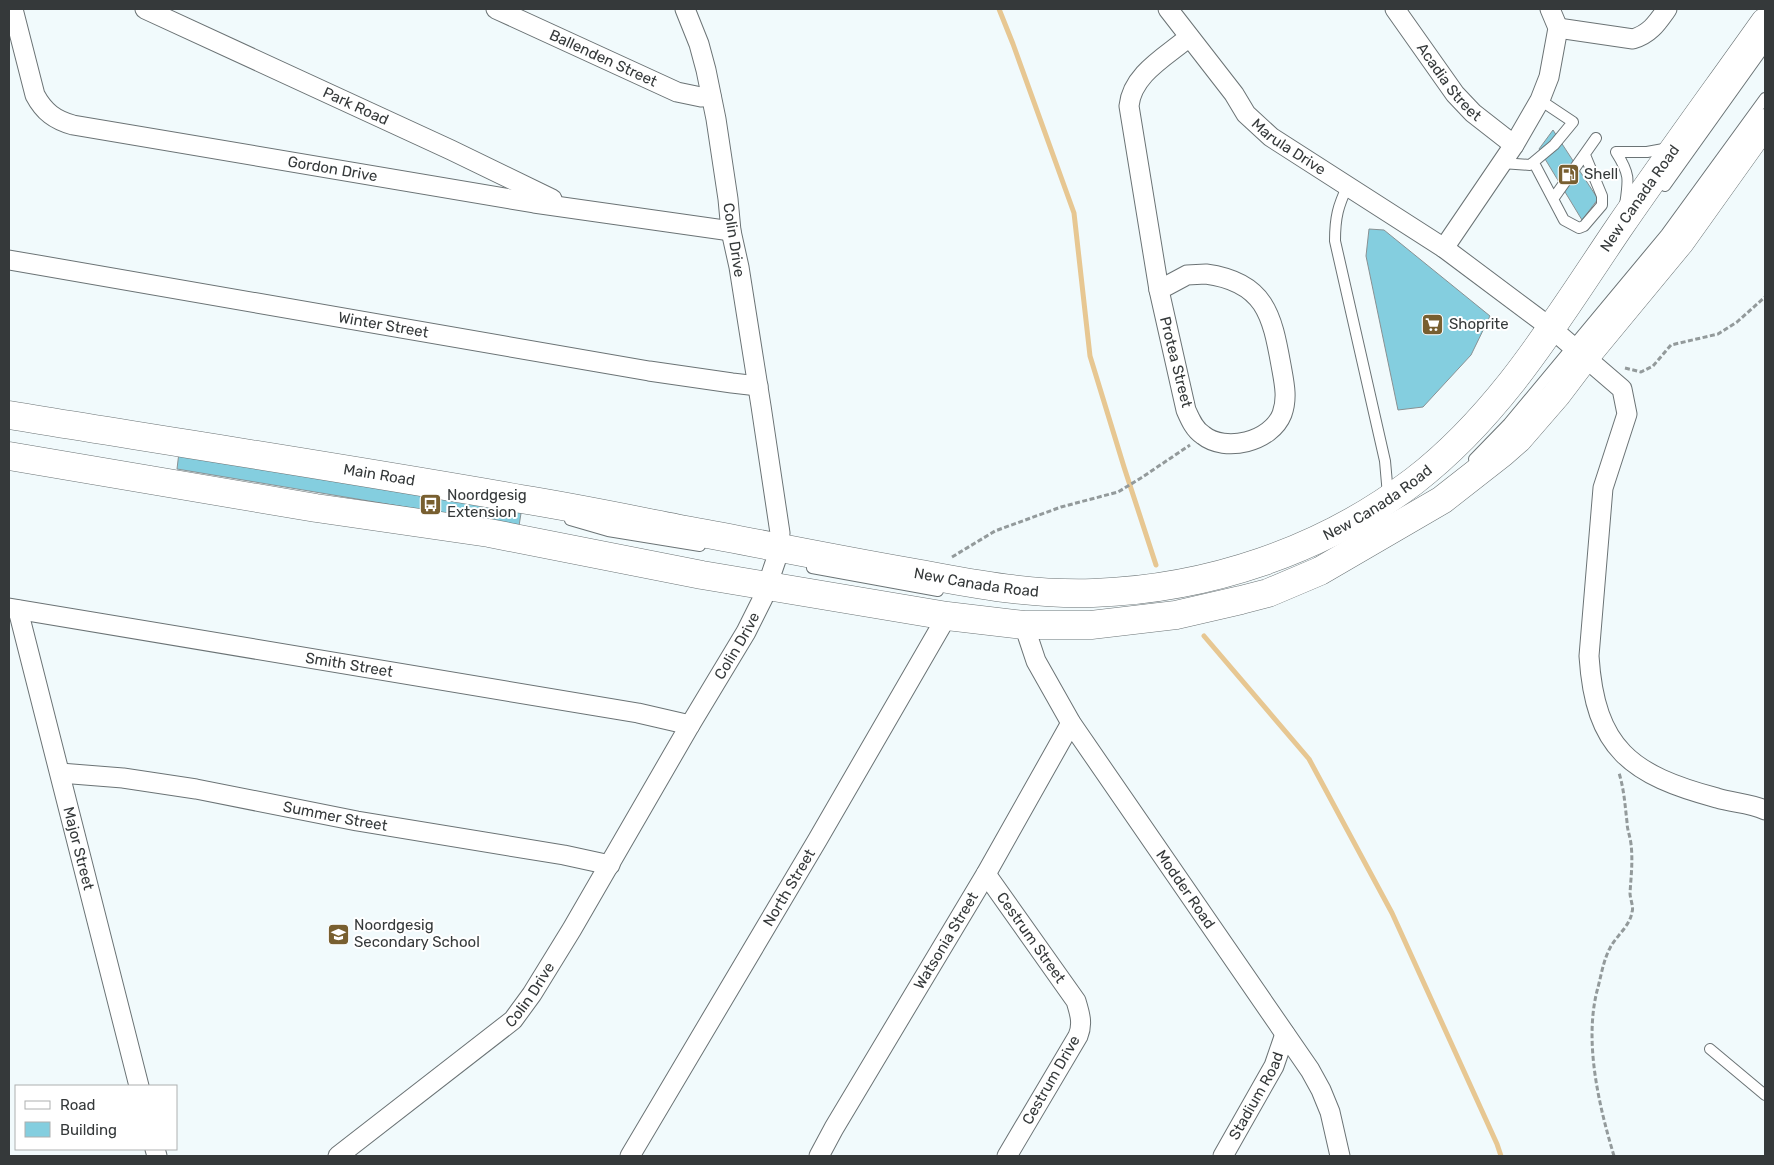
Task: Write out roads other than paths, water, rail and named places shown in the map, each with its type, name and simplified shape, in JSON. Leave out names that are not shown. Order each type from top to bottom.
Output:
[{"type":"main road","name":"New Canada Road","points":[[1241,586],[1268,593],[1320,571],[1442,500],[1518,439],[1557,394],[1565,340],[1623,222],[1765,22]]},
{"type":"main road","name":"New Canada Road","points":[[774,565],[950,605],[1028,613],[1091,625],[1172,602],[1241,586],[1276,558],[1299,549],[1388,499],[1413,482],[1453,449],[1506,391],[1680,242],[1765,122]]},
{"type":"main road","name":"Main Road","points":[[9,415],[523,499],[774,565]]},
{"type":"main road","points":[[9,456],[316,508],[489,533],[774,565]]},
{"type":"main road","name":"New Canada Road","points":[[774,565],[922,575],[1005,588],[1090,593],[1172,602]]},
{"type":"street","name":"Gordon Drive","points":[[14,9],[35,95],[40,106],[58,121],[566,207],[731,231]]},
{"type":"street","name":"Park Road","points":[[145,9],[451,150],[566,207]]},
{"type":"street","name":"Ballenden Street","points":[[496,9],[677,92],[687,96],[711,96]]},
{"type":"street","name":"Colin Drive","points":[[338,1156],[513,1020],[532,994],[610,865],[746,632],[758,611],[774,565],[780,533],[739,267],[731,231],[727,190],[711,96],[699,44],[686,9]]},
{"type":"street","name":"Marula Drive","points":[[1168,9],[1256,125],[1444,248],[1565,340],[1622,389],[1627,414],[1603,488],[1589,656],[1591,682],[1598,712],[1614,743],[1630,761],[1654,777],[1719,799],[1753,804],[1765,810]]},
{"type":"street","name":"Acadia Street","points":[[1395,9],[1455,94],[1473,113],[1514,145]]},
{"type":"street","points":[[1444,248],[1514,145],[1540,100],[1549,77],[1558,28],[1550,9]]},
{"type":"street","points":[[1558,28],[1633,39],[1643,36],[1650,31],[1666,9]]},
{"type":"street","name":"Protea Street","points":[[1159,290],[1187,275],[1216,276],[1239,284],[1260,300],[1269,314],[1277,344],[1286,393],[1282,415],[1275,426],[1266,433],[1240,443],[1221,443],[1203,436],[1194,426],[1186,410],[1159,290],[1130,96],[1136,84],[1146,72],[1190,37]]},
{"type":"street","name":"Winter Street","points":[[9,260],[649,371],[758,386]]},
{"type":"street","name":"North Street","points":[[630,1156],[814,847],[950,605]]},
{"type":"street","name":"Smith Street","points":[[13,609],[638,713],[690,725]]},
{"type":"street","name":"Major Street","points":[[13,609],[60,773],[139,1085]]},
{"type":"street","name":"Modder Road","points":[[1028,613],[1036,661],[1071,723],[1285,1034],[1321,1090],[1330,1112],[1340,1156]]},
{"type":"street","name":"Watsonia Street","points":[[819,1156],[986,874],[1071,723]]},
{"type":"street","name":"Summer Street","points":[[60,773],[123,778],[196,789],[357,821],[564,855],[610,865]]},
{"type":"street","name":"Cestrum Street","points":[[986,874],[1076,1001]]},
{"type":"street","name":"Cestrum Drive","points":[[1007,1156],[1078,1036],[1081,1029],[1081,1018],[1076,1001]]},
{"type":"street","name":"Stadium Road","points":[[1223,1156],[1274,1066],[1285,1034]]},
{"type":"lane","name":"New Canada Road","points":[[1657,196],[1765,46]]},
{"type":"lane","name":"New Canada Road","points":[[1465,467],[1508,424],[1565,340],[1666,234],[1765,98]]},
{"type":"lane","points":[[1502,163],[1524,166],[1534,163],[1554,145],[1573,122],[1540,100]]},
{"type":"lane","points":[[1553,200],[1596,138]]},
{"type":"lane","points":[[1623,222],[1628,181],[1625,167],[1616,152],[1647,152],[1676,146]]},
{"type":"lane","points":[[1534,163],[1564,220],[1579,228],[1584,226],[1602,205],[1602,196],[1585,155]]},
{"type":"lane","points":[[1348,184],[1338,206],[1335,220],[1335,241],[1385,461],[1388,499]]},
{"type":"lane","points":[[1470,448],[1499,418]]},
{"type":"lane","name":"Main Road","points":[[9,422],[174,447],[521,506],[608,531],[709,548]]},
{"type":"lane","name":"Main Road","points":[[9,447],[316,499],[489,524],[693,562]]},
{"type":"lane","name":"New Canada Road","points":[[1305,556],[1380,515],[1425,485]]},
{"type":"lane","name":"New Canada Road","points":[[1028,613],[1101,602],[1241,586],[1284,576],[1328,557],[1404,513],[1424,498]]},
{"type":"lane","points":[[712,566],[774,565],[846,588]]},
{"type":"lane","name":"New Canada Road","points":[[804,566],[888,583],[950,605]]},
{"type":"lane","name":"New Canada Road","points":[[1095,614],[1172,602]]},
{"type":"lane","points":[[1710,1049],[1765,1095]]},
{"type":"waterway","points":[[999,9],[1074,213],[1090,356],[1156,565]]},
{"type":"waterway","points":[[1204,636],[1309,759],[1392,913],[1501,1156]]},
{"type":"place","name":"Shell","points":[[1568,174]]},
{"type":"place","name":"Shoprite","points":[[1433,324]]},
{"type":"place","name":"Noordgesig Extension","points":[[431,504]]},
{"type":"place","name":"Noordgesig Secondary School","points":[[338,934]]}]
